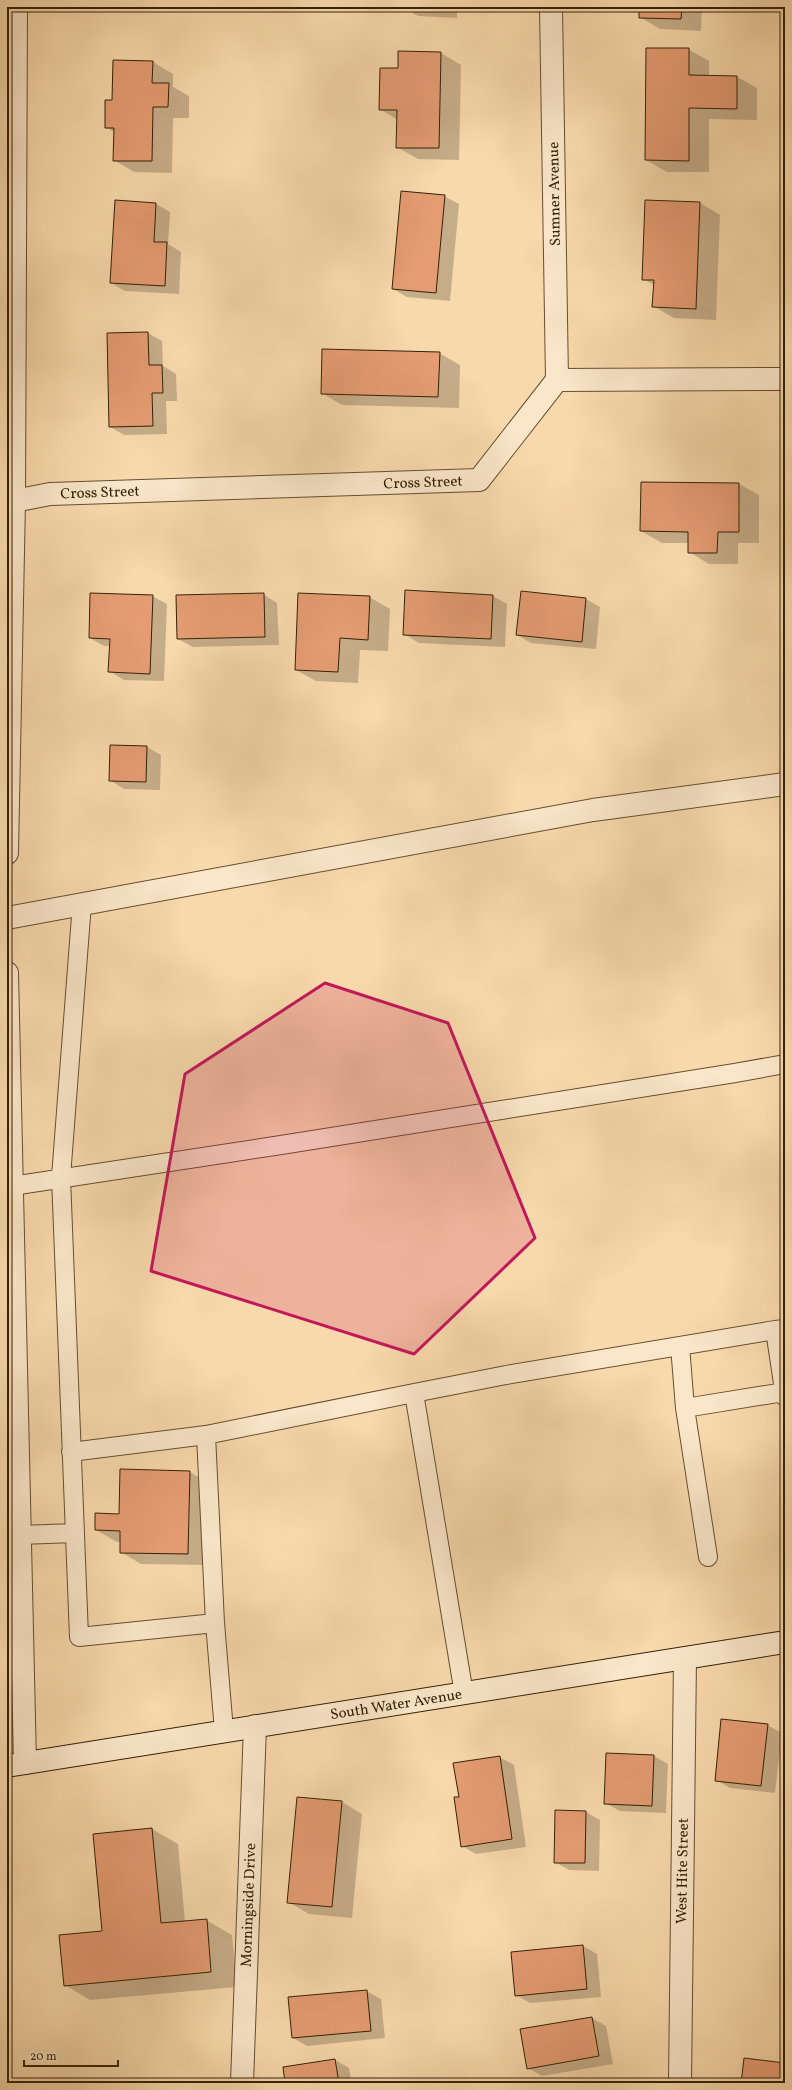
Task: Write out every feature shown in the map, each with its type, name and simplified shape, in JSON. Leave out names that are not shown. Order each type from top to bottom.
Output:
[{"type":"street","points":[[7,853],[14,501],[16,7]]},
{"type":"street","name":"Sumner Avenue","points":[[551,7],[557,380]]},
{"type":"street","points":[[557,380],[785,379]]},
{"type":"street","name":"Cross Street","points":[[14,501],[50,494],[479,480],[557,380]]},
{"type":"street","points":[[7,918],[593,810],[785,784]]},
{"type":"street","points":[[7,973],[12,1186],[10,1273],[14,1508],[20,1535],[14,1626],[16,1765]]},
{"type":"street","name":"South Water Avenue","points":[[16,1765],[785,1642]]},
{"type":"street","name":"West Hite Street","points":[[680,2083],[684,1659]]},
{"type":"street","name":"Morningside Drive","points":[[242,2083],[255,1726]]},
{"type":"lane","points":[[82,904],[62,1177],[79,1637],[215,1623]]},
{"type":"lane","points":[[12,1186],[62,1177],[281,1146],[785,1064]]},
{"type":"lane","points":[[71,1452],[206,1435],[506,1375],[780,1330],[785,1394],[685,1408]]},
{"type":"lane","points":[[680,1346],[685,1408],[708,1557]]},
{"type":"lane","points":[[414,1393],[464,1694]]},
{"type":"lane","points":[[206,1435],[215,1623],[224,1731]]},
{"type":"lane","points":[[20,1535],[75,1534]]},
{"type":"highlighted area","points":[[325,983],[448,1023],[535,1238],[414,1354],[151,1271],[185,1074]]},
{"type":"building","points":[[639,7],[682,7],[681,19],[639,18]]},
{"type":"building","points":[[646,48],[689,48],[689,75],[737,76],[737,109],[689,108],[689,161],[645,160]]},
{"type":"building","points":[[398,51],[441,52],[439,148],[396,148],[397,110],[379,110],[380,68],[398,68]]},
{"type":"building","points":[[113,60],[153,61],[152,83],[169,83],[168,107],[153,107],[152,161],[113,161],[114,128],[105,128],[105,100],[112,100]]},
{"type":"building","points":[[401,191],[445,195],[436,293],[392,289]]},
{"type":"building","points":[[115,200],[156,203],[154,242],[167,242],[165,286],[110,283]]},
{"type":"building","points":[[645,200],[700,202],[696,309],[652,307],[654,280],[642,280]]},
{"type":"building","points":[[148,332],[149,365],[162,365],[163,393],[152,393],[153,426],[109,427],[107,333]]},
{"type":"building","points":[[322,349],[440,352],[438,397],[321,394]]},
{"type":"building","points":[[783,471],[785,471],[785,515],[784,515]]},
{"type":"building","points":[[641,482],[739,483],[739,532],[718,532],[717,553],[688,553],[688,532],[640,531]]},
{"type":"building","points":[[405,590],[493,595],[491,639],[403,635]]},
{"type":"building","points":[[521,591],[586,598],[582,642],[516,635]]},
{"type":"building","points":[[90,593],[153,595],[150,674],[108,672],[110,639],[89,638]]},
{"type":"building","points":[[264,593],[265,637],[177,639],[176,595]]},
{"type":"building","points":[[298,593],[370,596],[368,640],[340,638],[338,672],[295,670]]},
{"type":"building","points":[[110,745],[147,746],[146,782],[109,781]]},
{"type":"building","points":[[120,1469],[190,1471],[188,1554],[120,1553],[120,1531],[95,1530],[95,1513],[119,1514]]},
{"type":"building","points":[[721,1719],[768,1724],[761,1786],[715,1781]]},
{"type":"building","points":[[606,1753],[654,1755],[652,1806],[604,1804]]},
{"type":"building","points":[[500,1756],[512,1839],[461,1847],[454,1797],[459,1797],[453,1763]]},
{"type":"building","points":[[297,1797],[342,1801],[332,1907],[287,1903]]},
{"type":"building","points":[[555,1810],[586,1811],[585,1863],[554,1863]]},
{"type":"building","points":[[152,1828],[161,1923],[207,1919],[211,1972],[64,1986],[59,1935],[102,1931],[93,1834]]},
{"type":"building","points":[[583,1945],[587,1989],[515,1996],[511,1952]]},
{"type":"building","points":[[367,1990],[371,2031],[292,2038],[288,1997]]},
{"type":"building","points":[[592,2017],[599,2056],[527,2069],[520,2029]]},
{"type":"building","points":[[744,2058],[785,2063],[785,2083],[741,2083]]},
{"type":"building","points":[[335,2059],[339,2083],[285,2083],[283,2067]]}]
